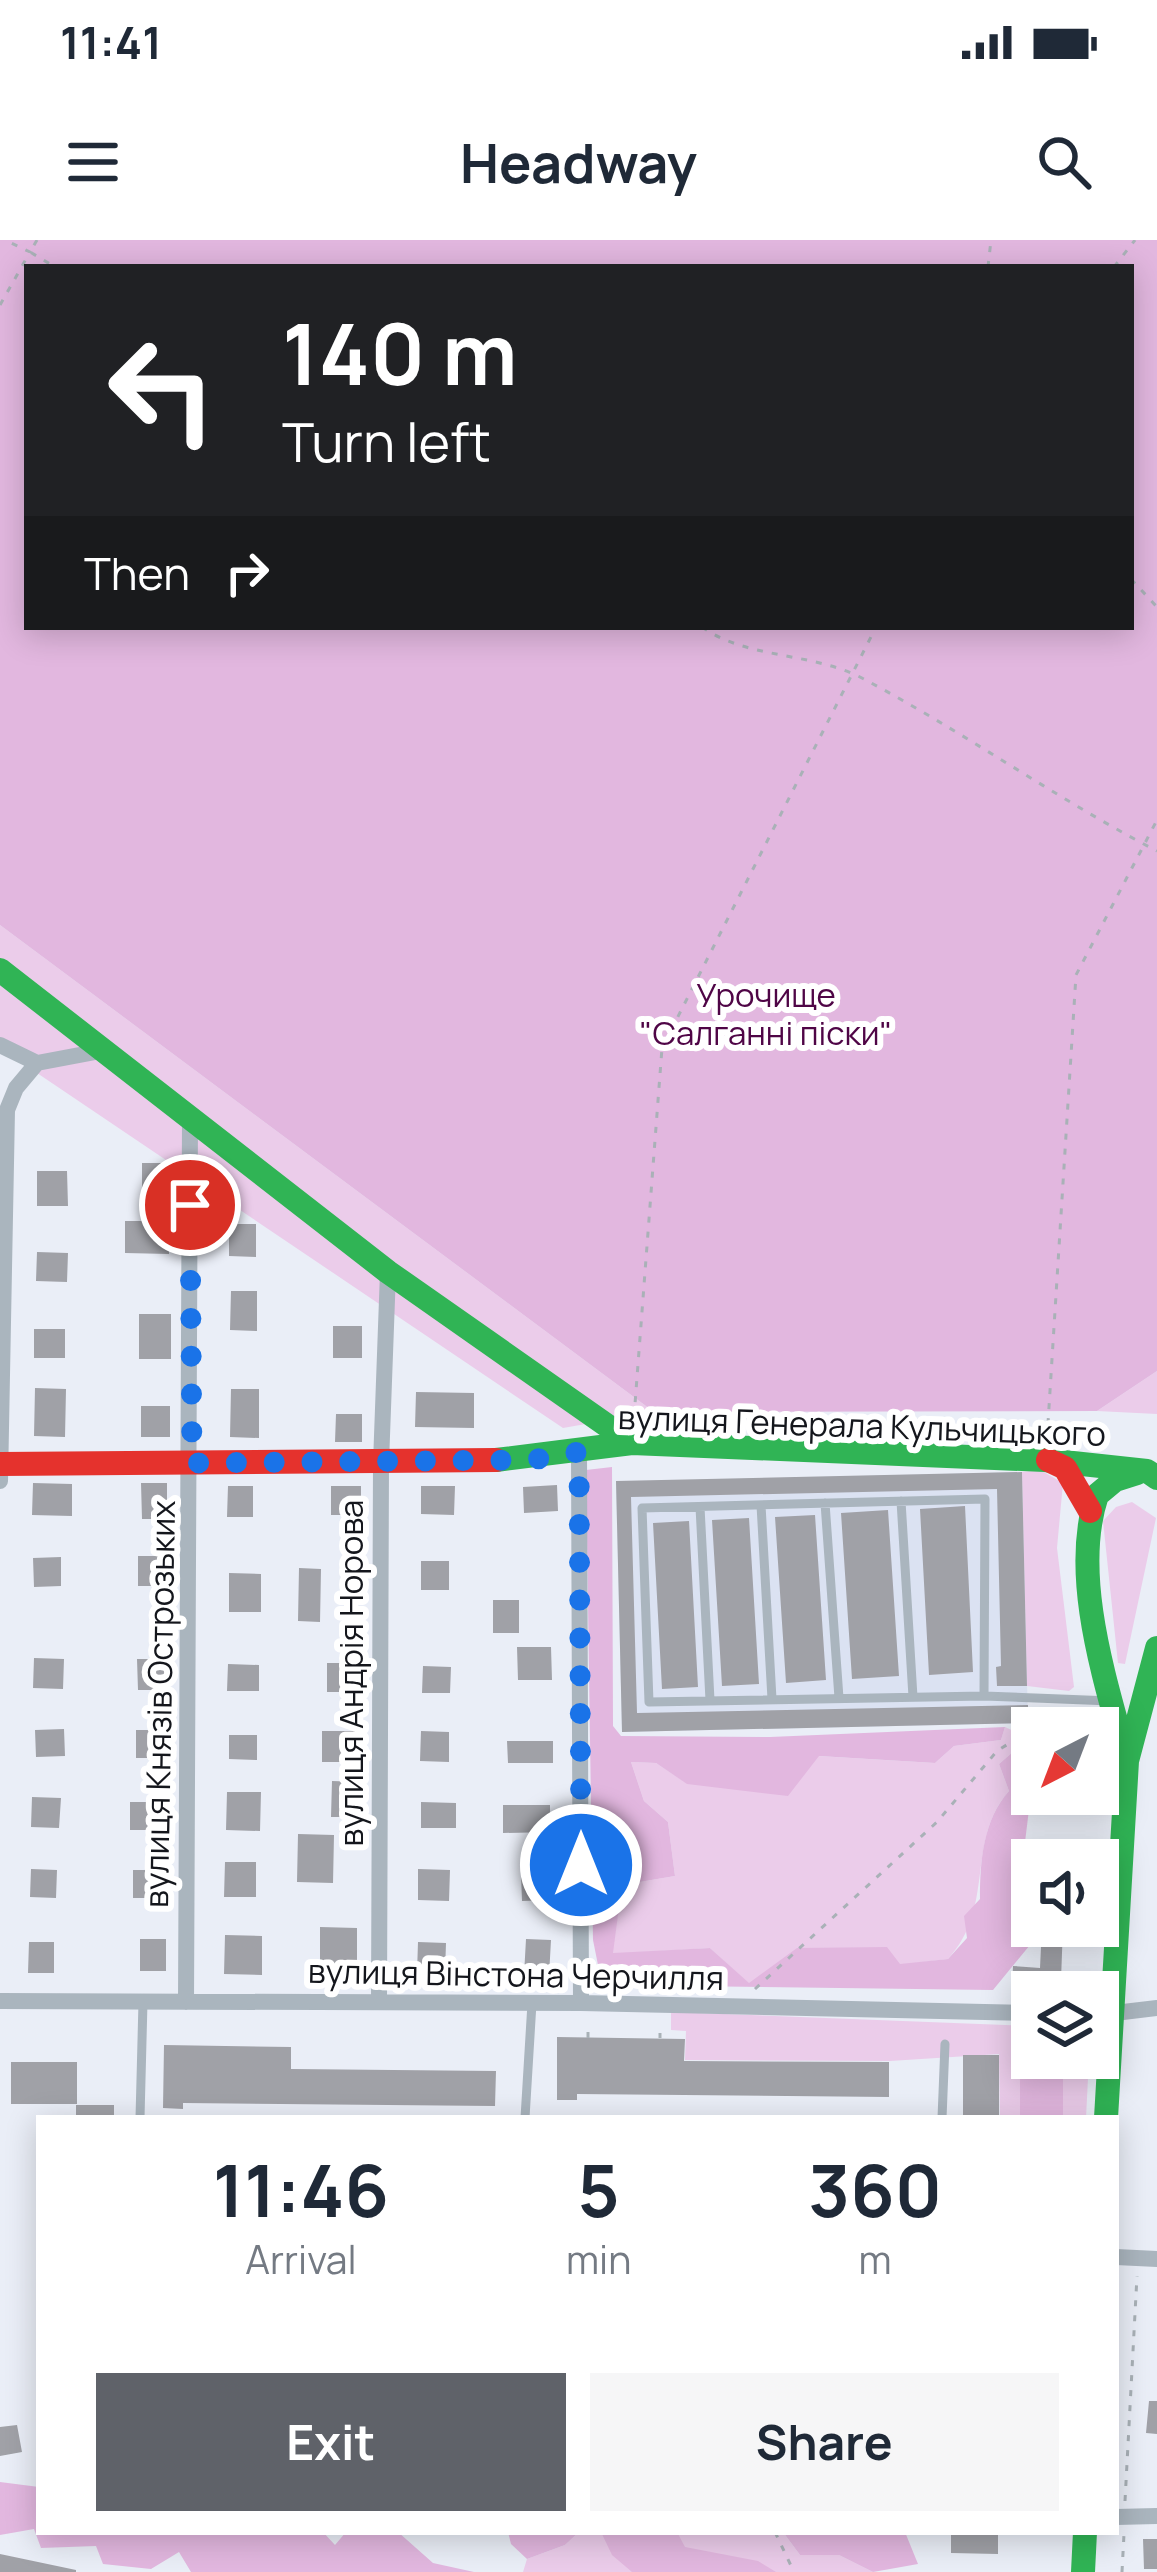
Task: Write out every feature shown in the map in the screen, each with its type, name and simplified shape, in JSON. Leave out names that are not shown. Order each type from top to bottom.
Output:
[{"type":"street","points":[[0,970],[388,1272],[632,1443]]},
{"type":"street","points":[[0,1046],[37,1063],[106,1050]]},
{"type":"street","points":[[0,1481],[8,1110],[16,1088],[37,1063]]},
{"type":"street","name":"вулиця Князів Острозьких","points":[[186,2002],[190,1119]]},
{"type":"street","name":"вулиця Андрія Норова","points":[[379,2002],[381,1463],[388,1272]]},
{"type":"street","name":"вулиця Генерала Кульчицького","points":[[0,1464],[531,1460],[632,1443],[1045,1460],[1154,1474]]},
{"type":"street","points":[[579,1452],[581,2002]]},
{"type":"street","points":[[1045,1460],[1065,1468],[1090,1511],[1091,1586],[1127,1761]]},
{"type":"street","points":[[1090,1511],[1107,1485],[1154,1474]]},
{"type":"street","points":[[1109,1971],[1127,1761],[1157,1648]]},
{"type":"street","points":[[1111,1701],[1135,1699],[1149,1682]]},
{"type":"street","name":"вулиця Вінстона Черчилля","points":[[0,2001],[581,2002],[1011,2013]]},
{"type":"street","points":[[1119,2013],[1157,2008]]},
{"type":"street","points":[[1106,2079],[1106,2115]]},
{"type":"street","points":[[1119,2265],[1157,2259]]},
{"type":"street","points":[[1120,2517],[1157,2516]]},
{"type":"street","points":[[1083,2572],[1084,2535]]},
{"type":"lane","points":[[984,1696],[985,1498],[642,1508],[649,1702],[984,1696],[1111,1701]]},
{"type":"lane","points":[[901,1501],[913,1697]]},
{"type":"lane","points":[[825,1503],[839,1698]]},
{"type":"lane","points":[[760,1505],[772,1699]]},
{"type":"lane","points":[[700,1507],[710,1700]]},
{"type":"lane","points":[[140,2115],[143,2002]]},
{"type":"lane","points":[[525,2115],[532,2002]]},
{"type":"lane","points":[[941,2115],[945,2044]]},
{"type":"path","points":[[5,240],[50,264]]},
{"type":"path","points":[[0,305],[37,240]]},
{"type":"path","points":[[1116,264],[1135,240]]},
{"type":"path","points":[[1134,582],[1157,607]]},
{"type":"path","points":[[706,630],[724,643],[794,655],[856,675],[1157,850]]},
{"type":"path","points":[[632,1443],[662,1048],[856,675],[875,630]]},
{"type":"path","points":[[1045,1460],[1076,975],[1157,820]]},
{"type":"path","points":[[736,2007],[937,1822],[997,1750],[1011,1742]]},
{"type":"path","points":[[1119,2266],[1137,2276],[1120,2517],[1122,2572]]},
{"type":"path","points":[[776,2535],[794,2572]]},
{"type":"shaded area","points":[[0,925],[654,1412],[563,1428],[0,1048]]},
{"type":"shaded area","points":[[1157,1371],[1157,1414],[1097,1411]]},
{"type":"shaded area","points":[[1040,1470],[1063,1483],[1057,1548],[1074,1687],[1069,1691],[1027,1686],[1022,1472]]},
{"type":"shaded area","points":[[1022,1472],[1028,1707],[1011,1707],[1011,1723],[622,1732],[616,1482]]},
{"type":"shaded area","points":[[1132,1502],[1156,1518],[1125,1664],[1118,1663],[1103,1521],[1116,1507]]},
{"type":"shaded area","points":[[1005,1727],[1011,1730],[1011,1754],[999,1764],[1009,1791],[988,1831],[972,1918],[948,1959],[749,1984],[710,1948],[612,1954],[622,1885],[675,1876],[668,1822],[644,1801],[631,1762],[656,1763],[688,1784],[818,1756],[935,1763],[954,1746],[1001,1740]]},
{"type":"shaded area","points":[[671,2012],[1011,2025],[1011,2079],[1088,2079],[1086,2115],[1000,2115],[999,2054],[890,2061],[685,2060],[686,2031],[671,2030]]},
{"type":"shaded area","points":[[576,2535],[785,2535],[800,2555],[839,2555],[873,2572],[523,2572],[527,2559],[565,2545]]},
{"type":"green space","name":"Урочище \"Салганні піски\"","points":[[0,240],[1157,240],[1157,1371],[1097,1411],[654,1412],[0,925]]},
{"type":"green space","points":[[612,1467],[613,1726],[621,1736],[770,1737],[1005,1727],[1001,1740],[954,1746],[935,1763],[819,1756],[788,1796],[687,1784],[656,1763],[631,1762],[644,1801],[668,1822],[675,1876],[622,1885],[613,1953],[710,1948],[749,1983],[797,1948],[887,1947],[900,1964],[948,1959],[967,1938],[964,1916],[980,1899],[988,1828],[1009,1791],[999,1764],[1011,1754],[1011,1815],[1028,1815],[1025,1839],[1011,1839],[1011,1947],[1028,1947],[993,1990],[602,1985],[593,1940],[586,1470]]},
{"type":"green space","points":[[1020,2079],[1063,2079],[1063,2115],[1020,2115]]},
{"type":"green space","points":[[0,2482],[36,2487],[36,2534],[34,2529],[0,2535]]},
{"type":"green space","points":[[36,2535],[326,2535],[335,2545],[343,2535],[401,2535],[433,2563],[474,2572],[191,2572],[179,2552],[151,2569],[103,2564],[96,2546],[41,2548]]},
{"type":"green space","points":[[509,2535],[576,2535],[565,2545],[527,2559],[511,2544]]},
{"type":"green space","points":[[602,2535],[679,2535],[685,2547],[758,2561],[776,2572],[632,2572],[612,2555]]},
{"type":"green space","points":[[785,2535],[906,2535],[918,2564],[873,2572],[839,2555],[800,2555]]},
{"type":"building","points":[[142,1163],[169,1163],[169,1193],[142,1193]]},
{"type":"building","points":[[37,1171],[67,1171],[68,1206],[37,1206]]},
{"type":"building","points":[[125,1221],[169,1221],[169,1254],[125,1253]]},
{"type":"building","points":[[229,1224],[256,1224],[256,1257],[229,1256]]},
{"type":"building","points":[[37,1252],[68,1253],[67,1282],[36,1281]]},
{"type":"building","points":[[231,1291],[257,1291],[257,1331],[230,1330]]},
{"type":"building","points":[[139,1314],[171,1314],[171,1359],[139,1359]]},
{"type":"building","points":[[333,1326],[362,1326],[362,1358],[333,1358]]},
{"type":"building","points":[[34,1329],[65,1329],[65,1358],[34,1358]]},
{"type":"building","points":[[35,1388],[66,1389],[65,1437],[34,1436]]},
{"type":"building","points":[[231,1389],[259,1389],[259,1438],[230,1437]]},
{"type":"building","points":[[416,1392],[474,1393],[474,1428],[415,1427]]},
{"type":"building","points":[[141,1406],[170,1406],[170,1437],[141,1437]]},
{"type":"building","points":[[336,1414],[362,1414],[362,1442],[335,1442]]},
{"type":"building","points":[[1022,1472],[1027,1686],[997,1686],[996,1667],[1001,1666],[997,1489],[631,1497],[637,1713],[1028,1705],[1028,1707],[1011,1707],[1011,1723],[622,1732],[616,1481]]},
{"type":"building","points":[[33,1483],[72,1484],[72,1516],[32,1515]]},
{"type":"building","points":[[141,1483],[167,1483],[167,1519],[142,1519]]},
{"type":"building","points":[[557,1485],[558,1511],[524,1513],[523,1487]]},
{"type":"building","points":[[228,1486],[253,1486],[253,1517],[227,1517]]},
{"type":"building","points":[[331,1486],[361,1486],[361,1515],[331,1515]]},
{"type":"building","points":[[421,1486],[455,1486],[454,1515],[421,1514]]},
{"type":"building","points":[[965,1506],[973,1672],[929,1675],[920,1509]]},
{"type":"building","points":[[888,1510],[899,1676],[852,1679],[841,1513]]},
{"type":"building","points":[[815,1515],[826,1680],[786,1683],[775,1517]]},
{"type":"building","points":[[749,1518],[759,1684],[722,1686],[712,1520]]},
{"type":"building","points":[[689,1521],[698,1687],[662,1689],[653,1523]]},
{"type":"building","points":[[138,1556],[168,1556],[168,1586],[138,1586]]},
{"type":"building","points":[[61,1557],[61,1586],[34,1587],[33,1558]]},
{"type":"building","points":[[421,1561],[449,1561],[449,1590],[421,1590]]},
{"type":"building","points":[[299,1568],[321,1569],[320,1622],[298,1621]]},
{"type":"building","points":[[229,1573],[261,1574],[261,1612],[229,1612]]},
{"type":"building","points":[[493,1600],[519,1600],[519,1633],[493,1633]]},
{"type":"building","points":[[517,1647],[551,1647],[552,1680],[518,1680]]},
{"type":"building","points":[[34,1658],[64,1659],[63,1689],[33,1688]]},
{"type":"building","points":[[137,1659],[166,1659],[166,1690],[138,1690]]},
{"type":"building","points":[[327,1663],[360,1663],[361,1692],[327,1692]]},
{"type":"building","points":[[228,1664],[259,1665],[259,1691],[227,1691]]},
{"type":"building","points":[[423,1666],[451,1667],[450,1693],[422,1693]]},
{"type":"building","points":[[64,1729],[65,1756],[36,1757],[35,1730]]},
{"type":"building","points":[[136,1730],[167,1730],[167,1758],[136,1758]]},
{"type":"building","points":[[322,1731],[359,1731],[358,1762],[322,1762]]},
{"type":"building","points":[[421,1731],[449,1732],[449,1762],[420,1761]]},
{"type":"building","points":[[229,1735],[257,1735],[257,1760],[229,1759]]},
{"type":"building","points":[[507,1741],[553,1741],[553,1763],[508,1763]]},
{"type":"building","points":[[332,1781],[361,1782],[360,1817],[331,1817]]},
{"type":"building","points":[[227,1792],[261,1792],[260,1831],[226,1830]]},
{"type":"building","points":[[32,1797],[61,1798],[59,1828],[31,1827]]},
{"type":"building","points":[[130,1802],[164,1802],[164,1830],[130,1830]]},
{"type":"building","points":[[421,1802],[456,1803],[456,1828],[421,1828]]},
{"type":"building","points":[[503,1805],[550,1805],[550,1832],[503,1833]]},
{"type":"building","points":[[298,1834],[334,1835],[333,1883],[297,1882]]},
{"type":"building","points":[[225,1862],[256,1862],[256,1897],[224,1897]]},
{"type":"building","points":[[31,1869],[57,1870],[56,1898],[30,1897]]},
{"type":"building","points":[[418,1869],[450,1870],[449,1901],[418,1900]]},
{"type":"building","points":[[133,1870],[166,1870],[166,1898],[133,1898]]},
{"type":"building","points":[[549,1873],[551,1900],[522,1901],[521,1874]]},
{"type":"building","points":[[320,1927],[357,1928],[357,1976],[320,1976]]},
{"type":"building","points":[[225,1935],[262,1936],[262,1975],[224,1974]]},
{"type":"building","points":[[140,1939],[166,1939],[166,1971],[140,1971]]},
{"type":"building","points":[[526,1939],[551,1940],[549,1976],[524,1975]]},
{"type":"building","points":[[29,1942],[54,1942],[54,1973],[28,1973]]},
{"type":"building","points":[[418,1942],[446,1943],[445,1973],[417,1973]]},
{"type":"building","points":[[1041,1947],[1062,1947],[1061,1971],[1013,1971],[1013,1966],[1040,1968]]},
{"type":"building","points":[[557,2037],[685,2039],[684,2061],[889,2062],[889,2097],[577,2094],[577,2100],[557,2100]]},
{"type":"building","points":[[164,2045],[291,2047],[291,2069],[496,2071],[495,2106],[183,2103],[183,2109],[163,2108]]},
{"type":"building","points":[[963,2055],[999,2055],[999,2115],[963,2115]]},
{"type":"building","points":[[11,2062],[77,2062],[77,2104],[11,2104]]},
{"type":"building","points":[[76,2105],[114,2105],[114,2115],[76,2115]]},
{"type":"building","points":[[1149,2401],[1157,2401],[1157,2434],[1146,2433]]},
{"type":"building","points":[[17,2425],[22,2452],[0,2456],[0,2427]]},
{"type":"building","points":[[951,2535],[998,2535],[998,2554],[951,2553]]},
{"type":"building","points":[[1143,2539],[1157,2539],[1157,2569],[1144,2569]]},
{"type":"building","points":[[0,2554],[76,2570],[76,2572],[0,2572]]},
{"type":"traffic: fast","points":[[0,970],[388,1272],[632,1443]]},
{"type":"traffic: fast","points":[[496,1460],[632,1443],[1045,1460],[1147,1471],[1157,1478]]},
{"type":"traffic: fast","points":[[1127,1761],[1094,1629],[1087,1560],[1097,1495],[1115,1480],[1137,1473]]},
{"type":"traffic: fast","points":[[1106,2115],[1127,1761],[1157,1648]]},
{"type":"traffic: fast","points":[[1083,2572],[1085,2535]]},
{"type":"traffic: jam","points":[[0,1464],[496,1460]]},
{"type":"traffic: jam","points":[[1048,1460],[1065,1468],[1090,1511]]},
{"type":"route","points":[[190,1205],[192,1463],[531,1460],[579,1452],[581,1865]]}]
